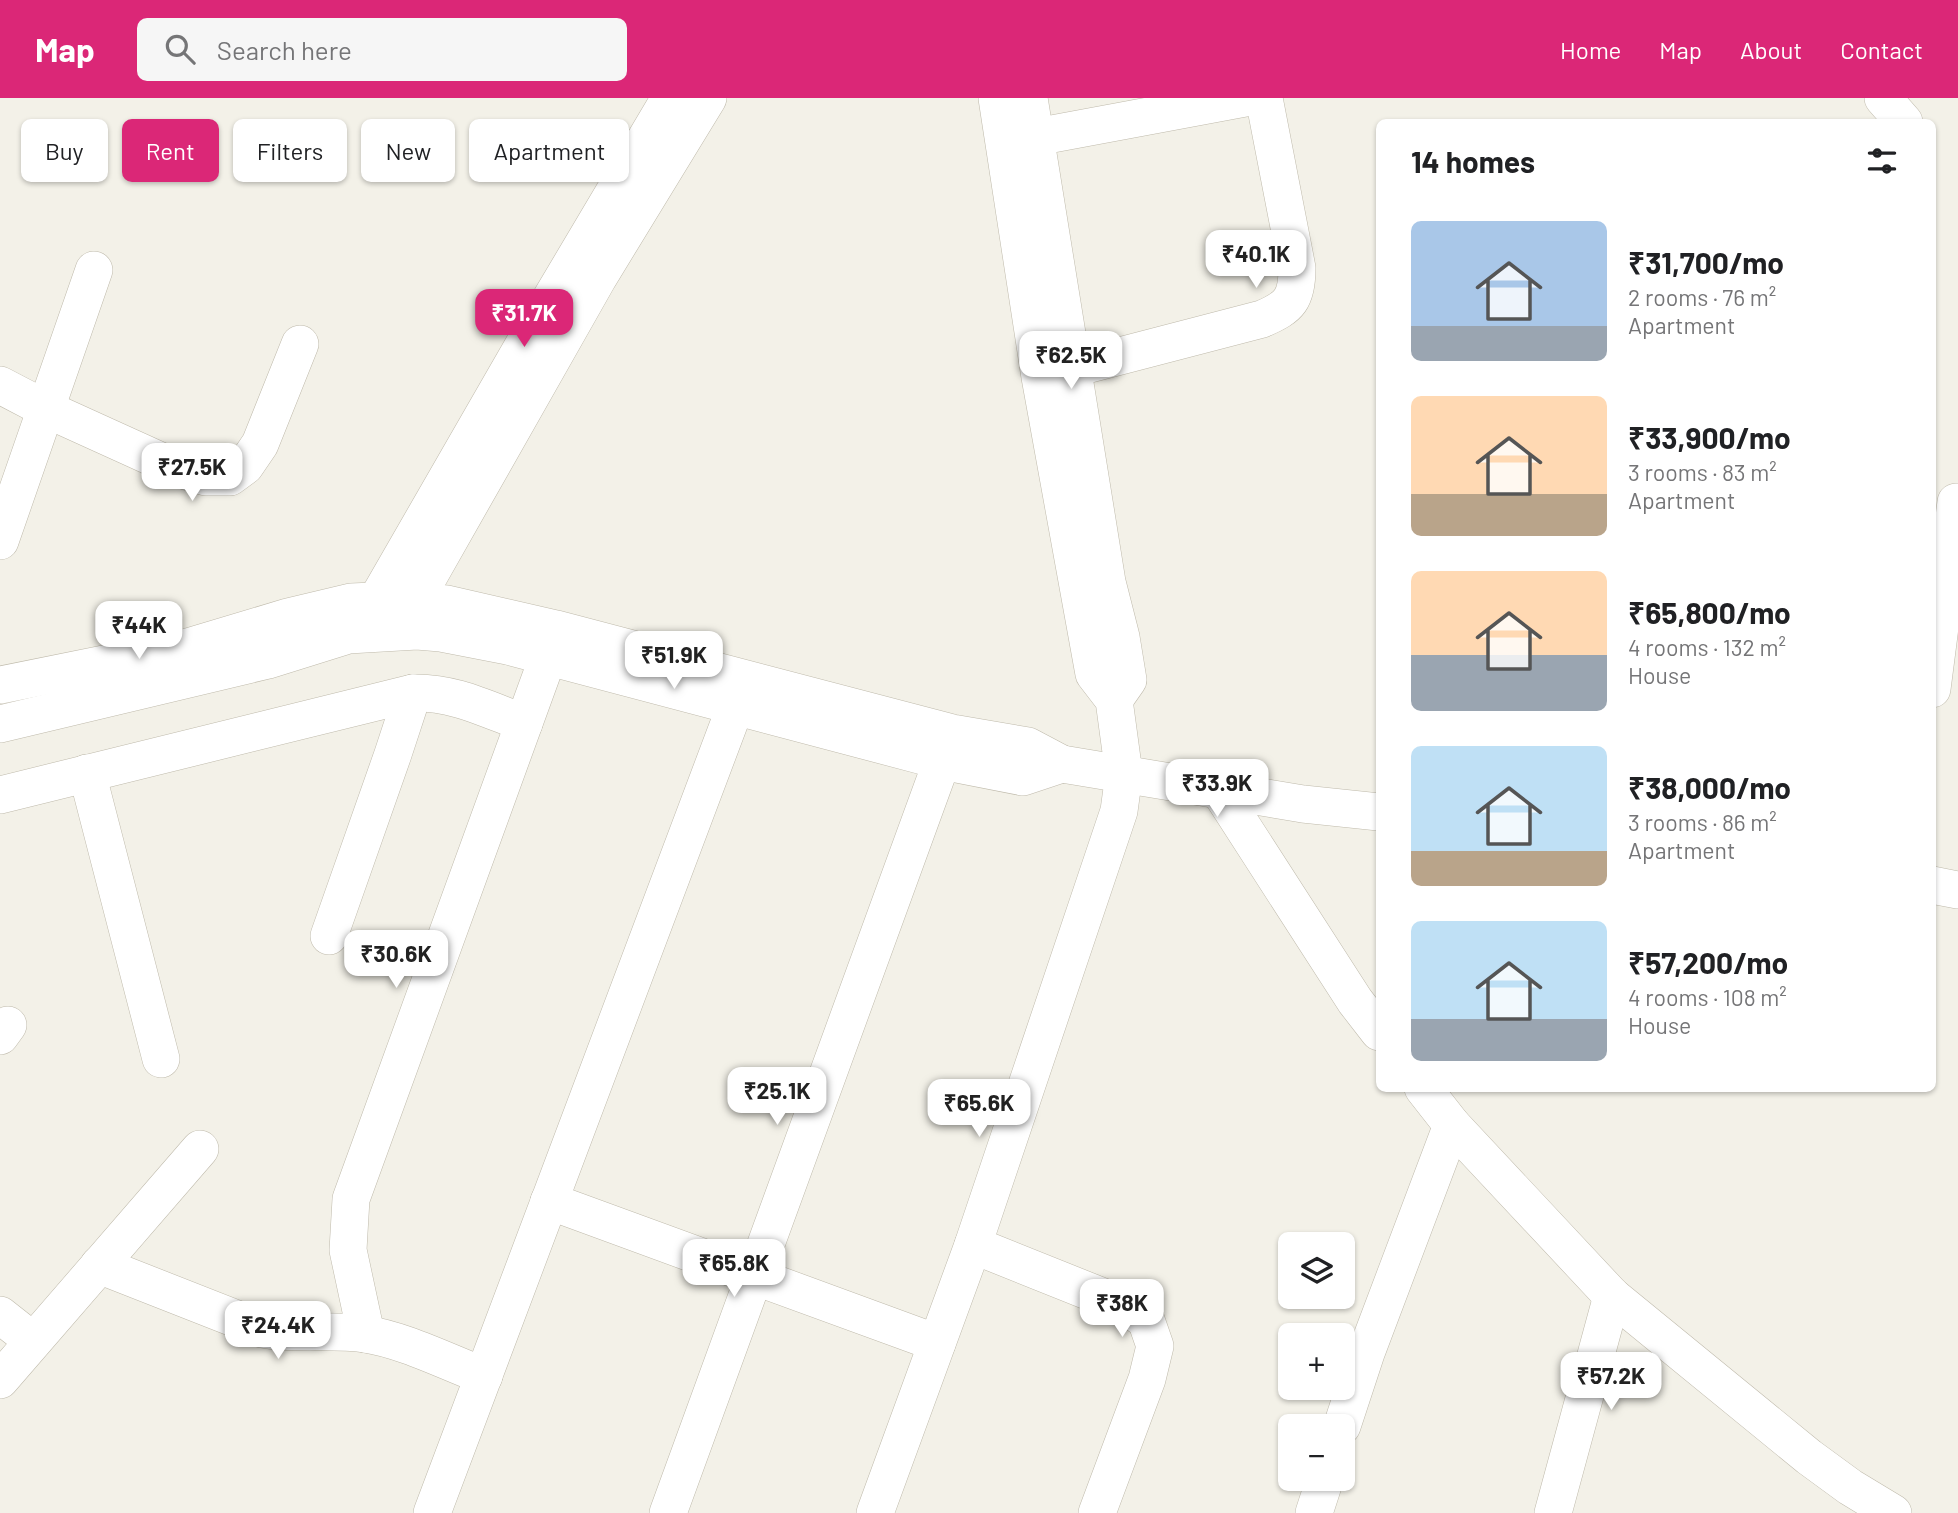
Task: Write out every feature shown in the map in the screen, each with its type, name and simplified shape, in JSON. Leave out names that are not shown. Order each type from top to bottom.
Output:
[{"type":"street","points":[[359,634],[375,601],[670,98]]},
{"type":"street","points":[[406,617],[598,278],[708,98]]},
{"type":"street","points":[[875,1513],[973,1245],[1119,811],[1124,774],[1114,700],[1094,674],[1040,377],[997,98]]},
{"type":"street","points":[[1029,98],[1107,582],[1121,637],[1128,680],[1114,700]]},
{"type":"street","points":[[1036,137],[1245,98]]},
{"type":"street","points":[[1074,368],[1262,319],[1278,312],[1290,302],[1297,289],[1297,268],[1264,98]]},
{"type":"street","points":[[1883,98],[1901,119]]},
{"type":"street","points":[[0,541],[94,270]]},
{"type":"street","points":[[0,385],[176,468],[206,477],[230,477],[245,466],[260,444],[300,344]]},
{"type":"street","points":[[1936,658],[1956,502]]},
{"type":"street","points":[[0,685],[188,647],[288,617],[351,602],[375,601],[440,633],[508,646],[942,761],[1023,777],[1062,764]]},
{"type":"street","points":[[0,724],[268,660],[359,634],[447,604],[499,614],[952,733],[1028,746],[1062,764],[1303,804],[1376,812]]},
{"type":"street","points":[[366,1334],[348,1250],[351,1199],[548,657]]},
{"type":"street","points":[[0,795],[412,693],[435,692],[458,698],[524,723]]},
{"type":"street","points":[[329,936],[412,693]]},
{"type":"street","points":[[432,1513],[736,705]]},
{"type":"street","points":[[668,1513],[942,761]]},
{"type":"street","points":[[87,773],[161,1059]]},
{"type":"street","points":[[1219,790],[1355,1001],[1376,1028]]},
{"type":"street","points":[[1936,886],[1958,890]]},
{"type":"street","points":[[1426,1092],[1452,1125],[1612,1296],[1850,1488],[1893,1513]]},
{"type":"street","points":[[1346,1414],[1366,1353],[1452,1125]]},
{"type":"street","points":[[0,1380],[200,1149]]},
{"type":"street","points":[[549,1201],[937,1343]]},
{"type":"street","points":[[973,1245],[1124,1305],[1146,1320],[1155,1346],[1147,1379],[1097,1513]]},
{"type":"street","points":[[99,1265],[262,1329],[287,1334],[366,1334],[484,1376]]},
{"type":"street","points":[[1553,1513],[1612,1296]]},
{"type":"street","points":[[0,1315],[33,1341]]},
{"type":"street","points":[[1314,1513],[1321,1491]]}]
